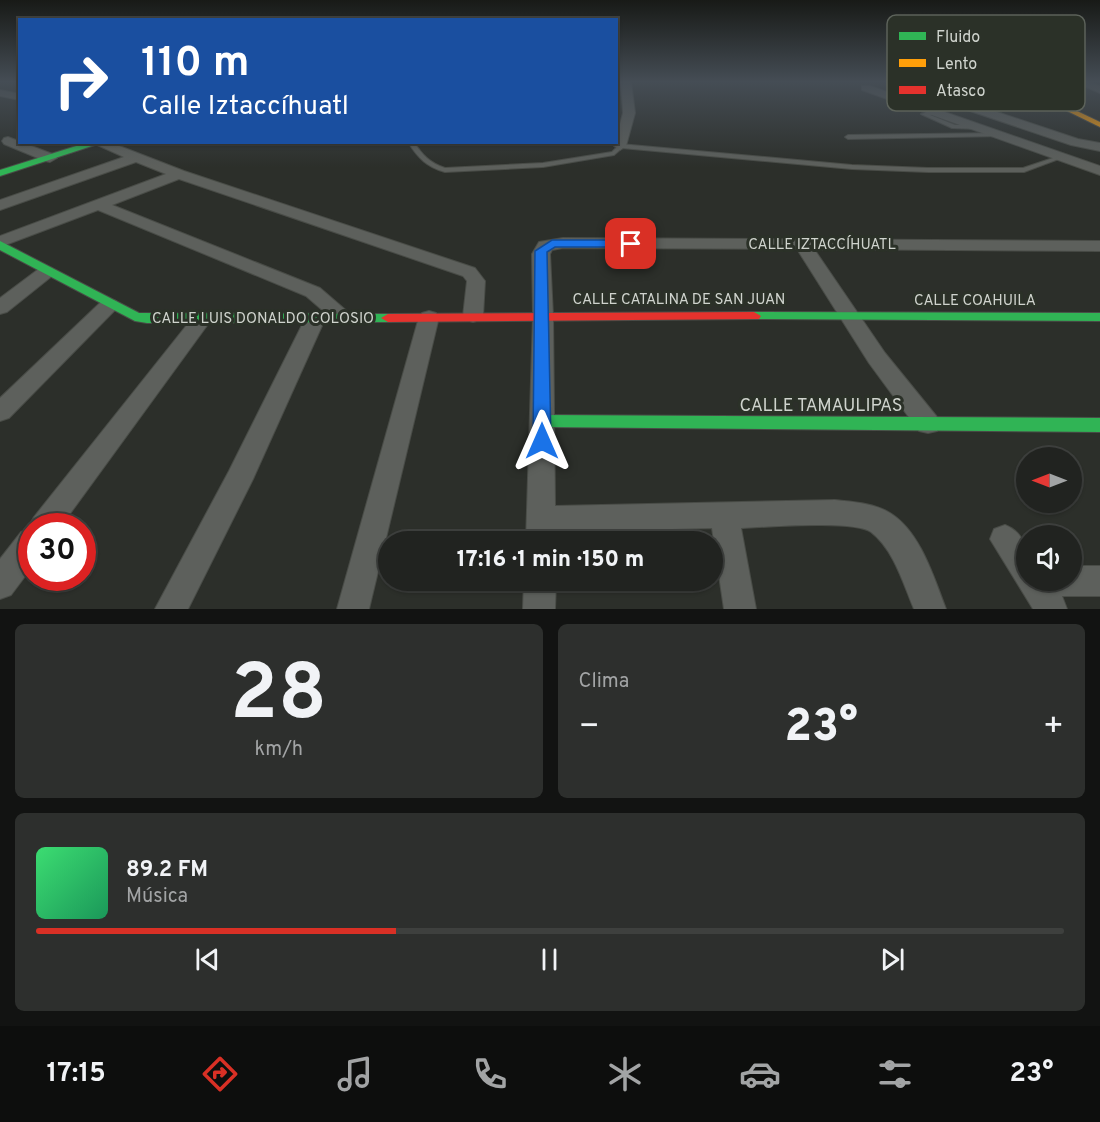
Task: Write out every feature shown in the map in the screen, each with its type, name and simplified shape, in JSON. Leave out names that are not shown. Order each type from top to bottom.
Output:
[{"type":"street","points":[[620,146],[629,110]]},
{"type":"street","points":[[933,111],[1100,171]]},
{"type":"street","points":[[981,111],[1075,142],[1100,147]]},
{"type":"street","points":[[1004,111],[1038,130]]},
{"type":"street","points":[[1071,111],[1100,125]]},
{"type":"street","points":[[8,141],[50,158]]},
{"type":"street","points":[[0,173],[97,144]]},
{"type":"street","points":[[103,144],[179,174],[460,269],[474,276],[476,282],[473,316]]},
{"type":"street","points":[[0,205],[138,157]]},
{"type":"street","points":[[0,244],[179,174]]},
{"type":"street","points":[[99,205],[313,292],[342,317]]},
{"type":"street","name":"CALLE IZTACCÍHUATL","points":[[543,316],[541,254],[545,246],[563,243],[1100,246]]},
{"type":"street","name":"CALLE LUIS DONALDO COLOSIO","points":[[0,244],[46,272],[109,305],[135,317],[147,319],[473,316]]},
{"type":"street","points":[[802,244],[877,358],[928,424]]},
{"type":"street","points":[[0,308],[46,272]]},
{"type":"street","points":[[0,412],[109,305]]},
{"type":"street","name":"CALLE CATALINA DE SAN JUAN","points":[[473,316],[849,316]]},
{"type":"street","points":[[543,316],[541,530],[725,516],[836,513],[858,515],[881,522],[896,539],[930,609]]},
{"type":"street","name":"CALLE COAHUILA","points":[[849,316],[1100,317]]},
{"type":"street","points":[[353,609],[429,317]]},
{"type":"street","points":[[171,609],[239,479],[315,319]]},
{"type":"street","points":[[54,513],[201,320]]},
{"type":"street","name":"CALLE TAMAULIPAS","points":[[542,421],[1100,425]]},
{"type":"street","points":[[725,516],[740,609]]},
{"type":"street","points":[[1005,539],[1016,555]]},
{"type":"street","points":[[0,584],[18,560]]},
{"type":"street","points":[[1082,581],[1100,581]]},
{"type":"street","points":[[539,609],[540,591]]},
{"type":"street","points":[[1039,591],[1051,609]]},
{"type":"lane","points":[[848,136],[1002,136]]},
{"type":"lane","points":[[412,144],[422,161],[445,170],[543,165],[614,153],[620,146],[852,167],[963,170],[1024,170],[1061,157]]},
{"type":"green space","points":[[987,111],[999,111],[1017,121]]},
{"type":"traffic: fast","points":[[0,173],[94,144]]},
{"type":"traffic: fast","points":[[0,245],[135,317],[147,319],[388,318]]},
{"type":"traffic: fast","points":[[754,316],[1100,317]]},
{"type":"traffic: fast","points":[[542,421],[1100,425]]},
{"type":"traffic: slow","points":[[1071,111],[1100,125]]},
{"type":"traffic: jam","points":[[388,318],[754,316]]},
{"type":"route","points":[[542,441],[541,251],[545,246],[563,243],[631,244]]}]
